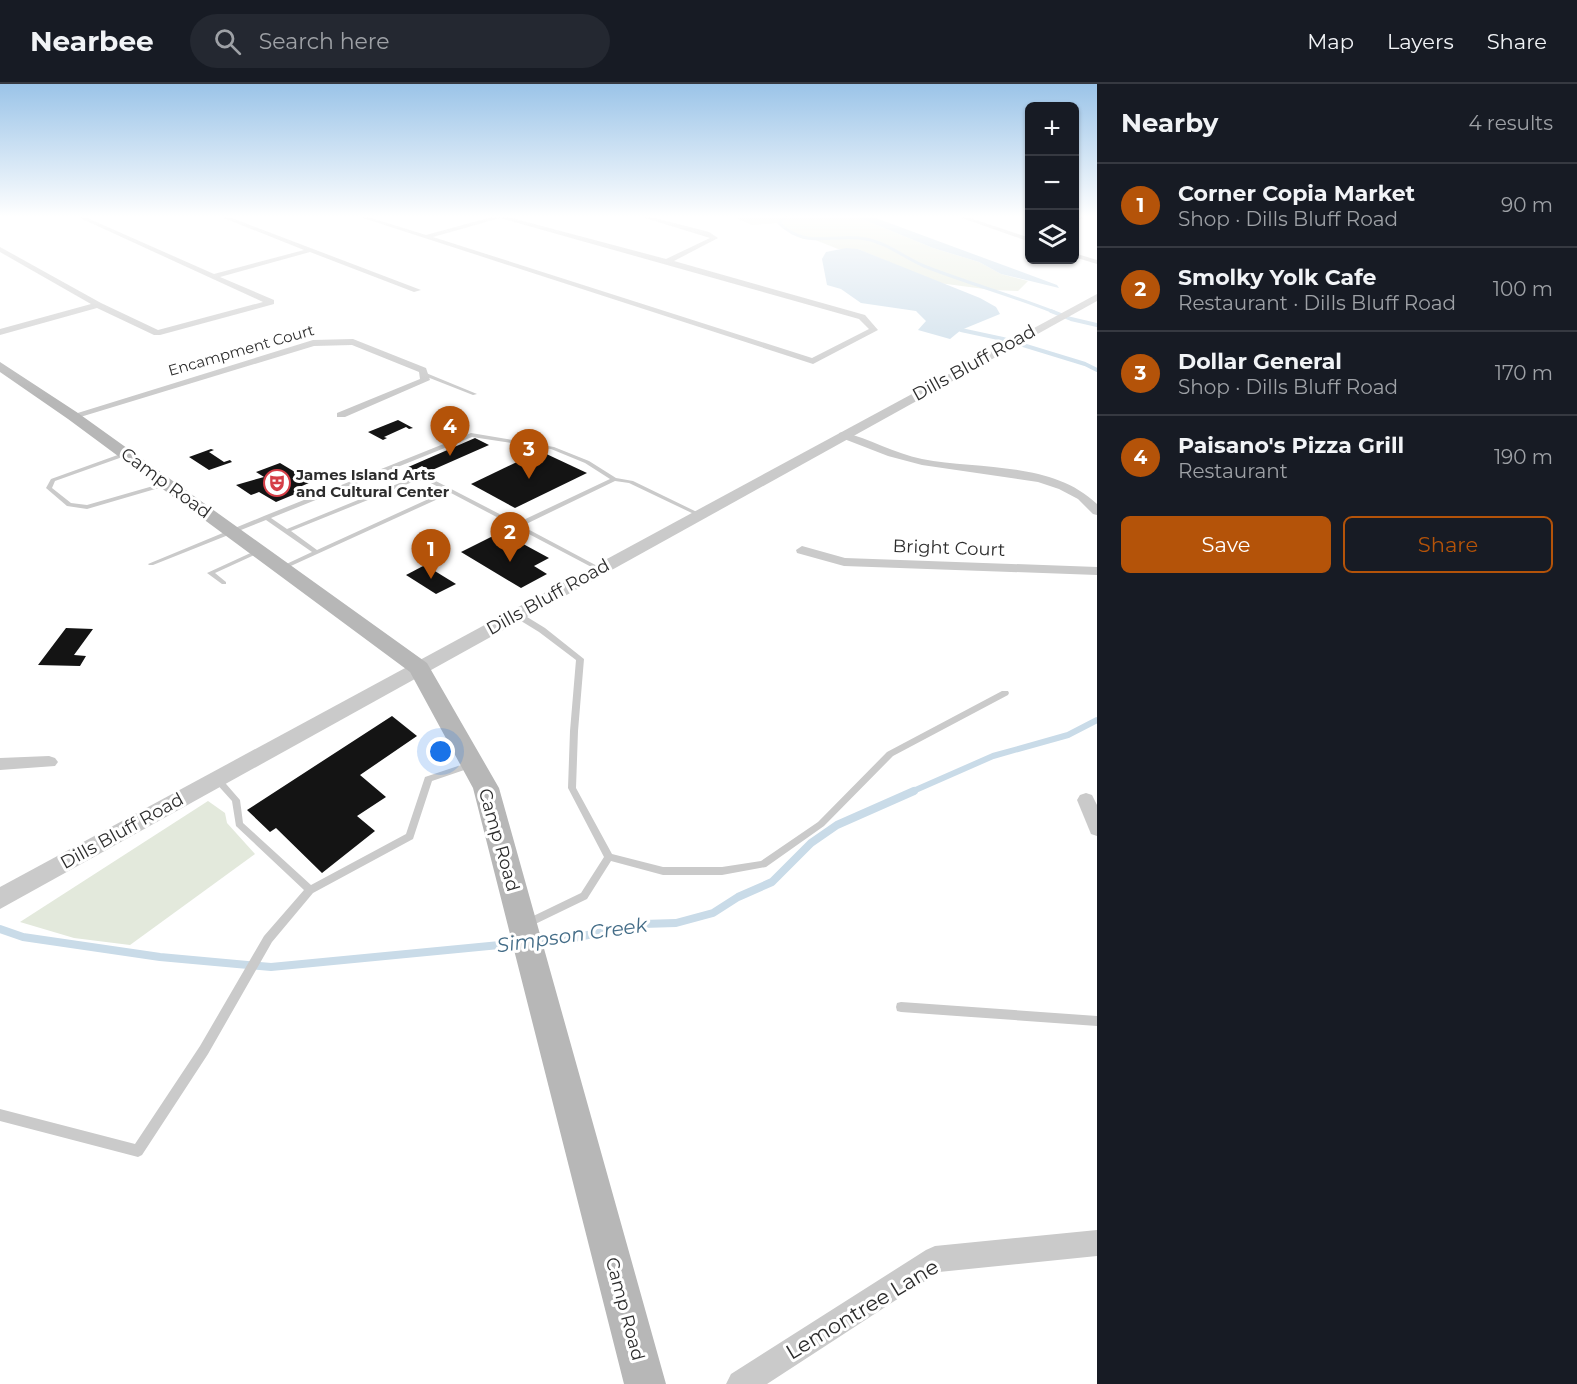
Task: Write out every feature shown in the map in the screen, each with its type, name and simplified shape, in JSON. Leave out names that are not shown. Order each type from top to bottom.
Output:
[{"type":"main road","name":"Camp Road","points":[[0,366],[126,454],[419,668],[486,788],[645,1384]]},
{"type":"street","points":[[50,278],[98,305],[157,333],[271,302],[218,278]]},
{"type":"street","points":[[384,278],[417,290]]},
{"type":"street","points":[[553,278],[813,361],[873,330],[862,317],[725,278]]},
{"type":"street","name":"Dills Bluff Road","points":[[0,899],[1097,297]]},
{"type":"street","points":[[0,332],[98,305]]},
{"type":"street","name":"Encampment Court","points":[[73,416],[313,343],[353,342],[423,370],[424,374]]},
{"type":"street","points":[[341,416],[425,380],[424,374]]},
{"type":"street","points":[[843,435],[890,454],[921,462],[1016,475],[1066,487],[1089,500],[1097,511]]},
{"type":"street","name":"Bright Court","points":[[802,550],[844,562],[1097,571]]},
{"type":"street","points":[[0,764],[49,762]]},
{"type":"street","points":[[1086,800],[1097,829]]},
{"type":"street","name":"Lemontree Lane","points":[[741,1384],[935,1259],[1097,1243]]},
{"type":"lane","points":[[424,374],[475,394]]},
{"type":"lane","points":[[151,564],[471,435],[552,447],[587,462],[614,479],[632,482],[698,514]]},
{"type":"lane","points":[[126,454],[53,480],[49,488],[69,505],[87,507],[167,484]]},
{"type":"lane","points":[[286,531],[414,479],[428,479],[599,569]]},
{"type":"lane","points":[[517,526],[614,479]]},
{"type":"lane","points":[[282,568],[451,491]]},
{"type":"lane","points":[[266,518],[316,552]]},
{"type":"lane","points":[[224,584],[210,573],[259,551]]},
{"type":"lane","points":[[516,614],[542,630],[580,659],[572,788],[609,857],[663,871],[722,871],[763,864],[821,824],[890,754],[1005,693]]},
{"type":"lane","points":[[0,1115],[138,1151],[204,1050],[268,939],[310,890],[410,836],[428,779],[473,764]]},
{"type":"lane","points":[[217,779],[236,800],[239,824],[310,890]]},
{"type":"lane","points":[[523,926],[584,896],[609,857]]},
{"type":"lane","points":[[901,1007],[1097,1021]]},
{"type":"shaded area","points":[[926,278],[1015,278],[1028,281],[1018,291],[939,283]]},
{"type":"shaded area","points":[[208,801],[225,813],[227,823],[255,854],[130,945],[74,938],[20,922]]},
{"type":"water","points":[[826,278],[929,278],[980,298],[996,307],[1000,314],[961,330],[950,339],[918,330],[926,321],[916,311],[861,303],[841,289],[827,285]]},
{"type":"water","points":[[1016,278],[1037,278],[1057,285],[1059,288]]},
{"type":"building","points":[[398,420],[413,428],[406,427],[384,437],[387,438],[383,440],[368,432]]},
{"type":"building","points":[[475,438],[489,445],[430,471],[422,466],[413,471],[406,468]]},
{"type":"building","points":[[214,450],[209,452],[224,462],[230,460],[232,462],[209,470],[189,457]]},
{"type":"building","points":[[540,451],[587,473],[515,508],[471,484]]},
{"type":"building","name":"James Island Arts and Cultural Center","points":[[280,463],[295,472],[302,470],[318,479],[295,489],[300,492],[276,502],[259,492],[251,495],[236,485],[264,477],[256,472]]},
{"type":"building","points":[[501,532],[549,558],[534,566],[547,574],[521,588],[461,552]]},
{"type":"building","points":[[425,565],[456,584],[436,594],[406,575]]},
{"type":"building","points":[[66,628],[93,629],[74,655],[86,656],[80,666],[38,665]]},
{"type":"building","points":[[392,716],[417,736],[360,775],[386,797],[357,816],[375,831],[322,873],[276,828],[270,832],[247,810]]},
{"type":"waterway","points":[[955,278],[1054,312]]},
{"type":"waterway","points":[[1051,311],[1071,319],[1097,325]]},
{"type":"waterway","name":"Simpson Creek","points":[[961,330],[1003,339],[1085,364],[1097,370]]},
{"type":"waterway","name":"Simpson Creek","points":[[911,792],[993,756],[1068,735],[1097,720]]},
{"type":"waterway","name":"Simpson Creek","points":[[535,942],[573,938],[643,924],[676,923],[713,913],[738,897],[772,882],[811,843],[837,825],[914,791]]},
{"type":"waterway","name":"Simpson Creek","points":[[0,929],[23,937],[160,957],[271,967],[521,943]]},
{"type":"place","name":"Paisano's Pizza Grill","points":[[450,456]]},
{"type":"place","name":"Dollar General","points":[[529,479]]},
{"type":"place","name":"James Island Arts and Cultural Center","points":[[277,483]]},
{"type":"place","name":"Smolky Yolk Cafe","points":[[510,562]]},
{"type":"place","name":"Corner Copia Market","points":[[431,579]]}]
